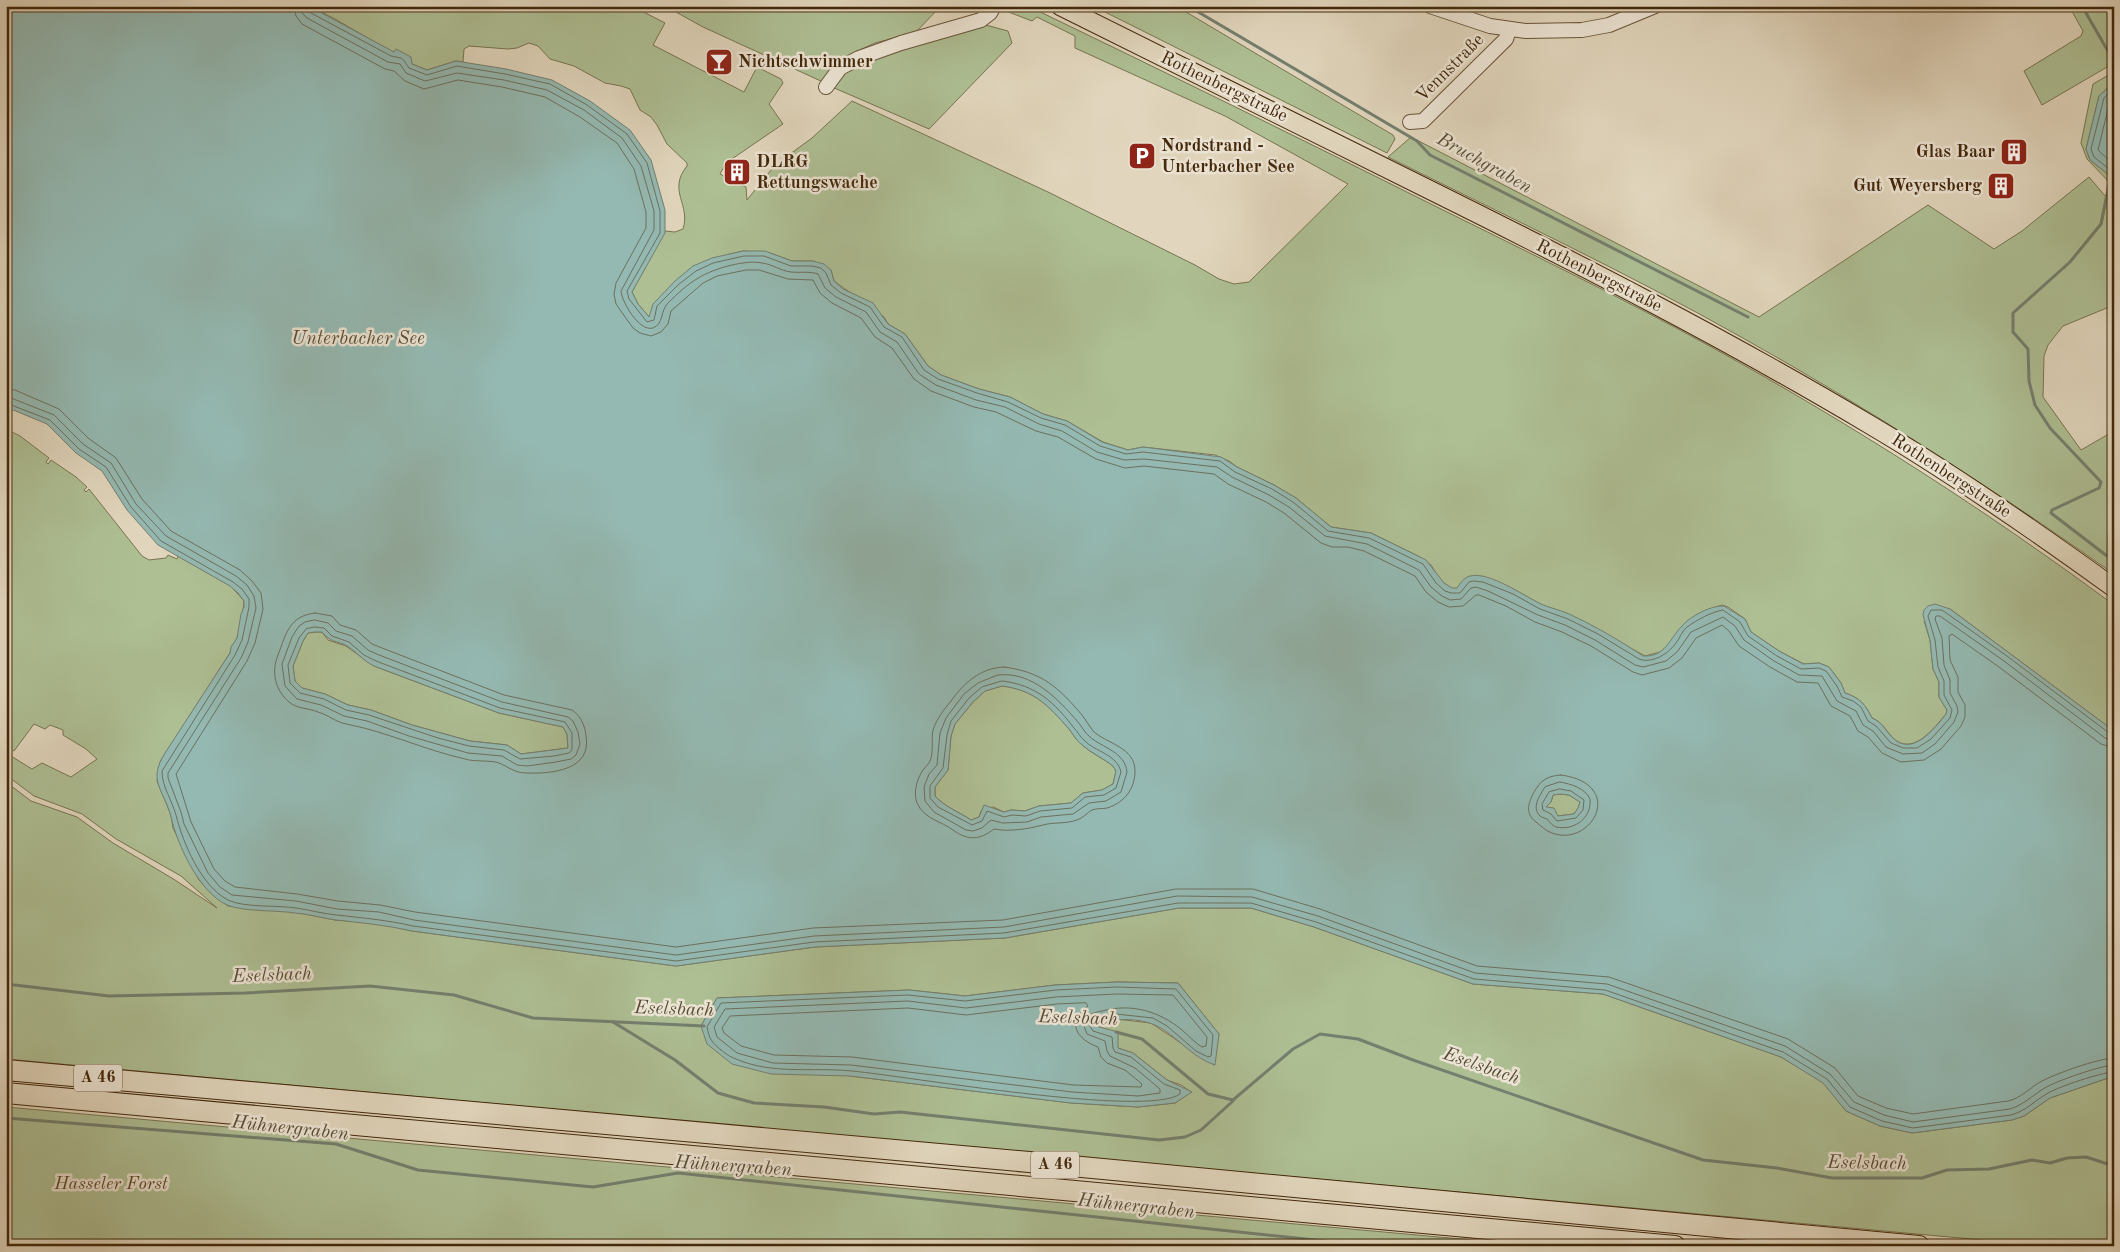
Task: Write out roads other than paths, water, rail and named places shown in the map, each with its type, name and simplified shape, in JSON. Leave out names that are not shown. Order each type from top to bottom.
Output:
[{"type":"highway","name":"A 46","points":[[6,1070],[1030,1162],[1920,1246]]},
{"type":"highway","name":"A 46","points":[[6,1093],[1676,1246]]},
{"type":"main road","name":"Rothenbergstraße","points":[[1060,6],[1580,265],[1784,375],[1869,424],[2020,520],[2114,588]]},
{"type":"street","points":[[826,87],[840,68],[859,58],[901,43],[981,20],[990,13],[994,6]]},
{"type":"street","name":"Vennstraße","points":[[1430,6],[1464,19],[1509,30],[1582,30],[1609,25],[1655,6]]},
{"type":"street","name":"Vennstraße","points":[[1410,122],[1423,121],[1506,40],[1509,30]]},
{"type":"water","name":"Unterbacher See","points":[[6,6],[309,6],[394,52],[396,49],[411,57],[412,64],[427,70],[456,61],[506,69],[552,80],[590,101],[630,130],[651,160],[665,210],[665,233],[632,292],[638,304],[649,317],[653,304],[675,281],[693,266],[712,258],[743,251],[765,251],[792,261],[813,261],[824,264],[831,270],[834,281],[843,289],[873,303],[888,324],[905,334],[928,366],[941,375],[979,389],[1010,397],[1043,414],[1067,421],[1102,442],[1128,450],[1143,447],[1221,457],[1296,498],[1331,527],[1371,533],[1426,560],[1444,583],[1452,588],[1457,588],[1464,579],[1470,576],[1487,577],[1541,604],[1588,623],[1643,656],[1657,654],[1686,622],[1696,615],[1714,607],[1724,606],[1745,619],[1751,632],[1779,651],[1803,664],[1819,663],[1829,667],[1841,683],[1845,693],[1862,702],[1872,718],[1881,724],[1900,743],[1915,743],[1922,739],[1946,714],[1947,710],[1939,697],[1939,682],[1933,669],[1930,640],[1923,615],[1924,610],[1928,606],[1935,604],[1950,609],[2114,731],[2114,1076],[2050,1098],[2024,1116],[2012,1120],[1912,1133],[1880,1126],[1846,1111],[1823,1083],[1781,1057],[1603,994],[1473,984],[1314,927],[1251,908],[1179,908],[1005,938],[815,947],[676,966],[412,931],[288,912],[251,910],[227,905],[207,890],[184,854],[157,779],[157,771],[165,753],[230,653],[231,647],[237,638],[244,601],[230,586],[158,545],[127,510],[102,471],[76,453],[47,424],[6,407]],"holes":[[[322,632],[331,640],[347,646],[374,666],[499,713],[563,727],[567,734],[568,748],[521,754],[507,745],[470,741],[412,725],[371,710],[348,705],[325,694],[302,688],[295,681],[293,666],[308,633]],[[1002,686],[1023,691],[1040,700],[1061,720],[1079,742],[1113,766],[1116,771],[1113,784],[1102,790],[1083,793],[1071,803],[1039,806],[1025,811],[1011,810],[1004,812],[984,805],[979,817],[971,820],[943,803],[935,796],[935,787],[948,770],[951,736],[955,724],[985,691]],[[1553,795],[1569,795],[1580,802],[1574,814],[1558,816],[1554,808],[1546,807],[1551,802]]]},
{"type":"water","points":[[2114,82],[2114,179],[2090,160],[2086,149],[2099,96]]},
{"type":"water","points":[[1117,982],[1178,983],[1219,1034],[1215,1065],[1194,1054],[1164,1030],[1147,1022],[1119,1020],[1092,1025],[1118,1032],[1118,1048],[1133,1053],[1167,1080],[1192,1092],[1175,1103],[1138,1107],[1071,1103],[850,1076],[771,1074],[732,1064],[707,1044],[701,1026],[717,998],[909,990],[965,996],[1055,985]]},
{"type":"waterway","name":"Bruchgraben","points":[[1188,6],[1417,141],[1430,155],[1748,317]]},
{"type":"waterway","points":[[2082,6],[2113,60]]},
{"type":"waterway","points":[[2107,556],[2051,513],[2052,510],[2099,488],[2101,482],[2050,428],[2035,405],[2029,381],[2028,349],[2013,332],[2013,313],[2070,262],[2101,224],[2111,174]]},
{"type":"waterway","name":"Eselsbach","points":[[6,984],[109,996],[245,993],[370,986],[454,995],[533,1018],[704,1026]]},
{"type":"waterway","points":[[613,1022],[675,1060],[718,1093],[754,1103],[824,1107],[874,1114],[900,1112],[1159,1140],[1185,1137],[1201,1130],[1233,1101]]},
{"type":"waterway","name":"Eselsbach","points":[[1116,1032],[1142,1039],[1208,1094],[1233,1100],[1293,1049],[1320,1034],[1358,1039],[1413,1060],[1703,1160],[1777,1168],[1832,1178],[1922,1178],[1947,1170],[1989,1169],[2032,1160],[2050,1163],[2067,1158],[2086,1157],[2114,1166]]},
{"type":"waterway","name":"Hühnergraben","points":[[6,1118],[336,1144],[418,1170],[593,1187],[678,1173],[1372,1246]]},
{"type":"place","name":"Nichtschwimmer","points":[[719,62]]},
{"type":"place","name":"Glas Baar","points":[[2014,152]]},
{"type":"place","name":"Nordstrand - Unterbacher See","points":[[1142,156]]},
{"type":"place","name":"DLRG Rettungswache","points":[[737,172]]},
{"type":"place","name":"Gut Weyersberg","points":[[2001,186]]},
{"type":"park label","name":"Hasseler Forst","points":[[111,1184]]}]
